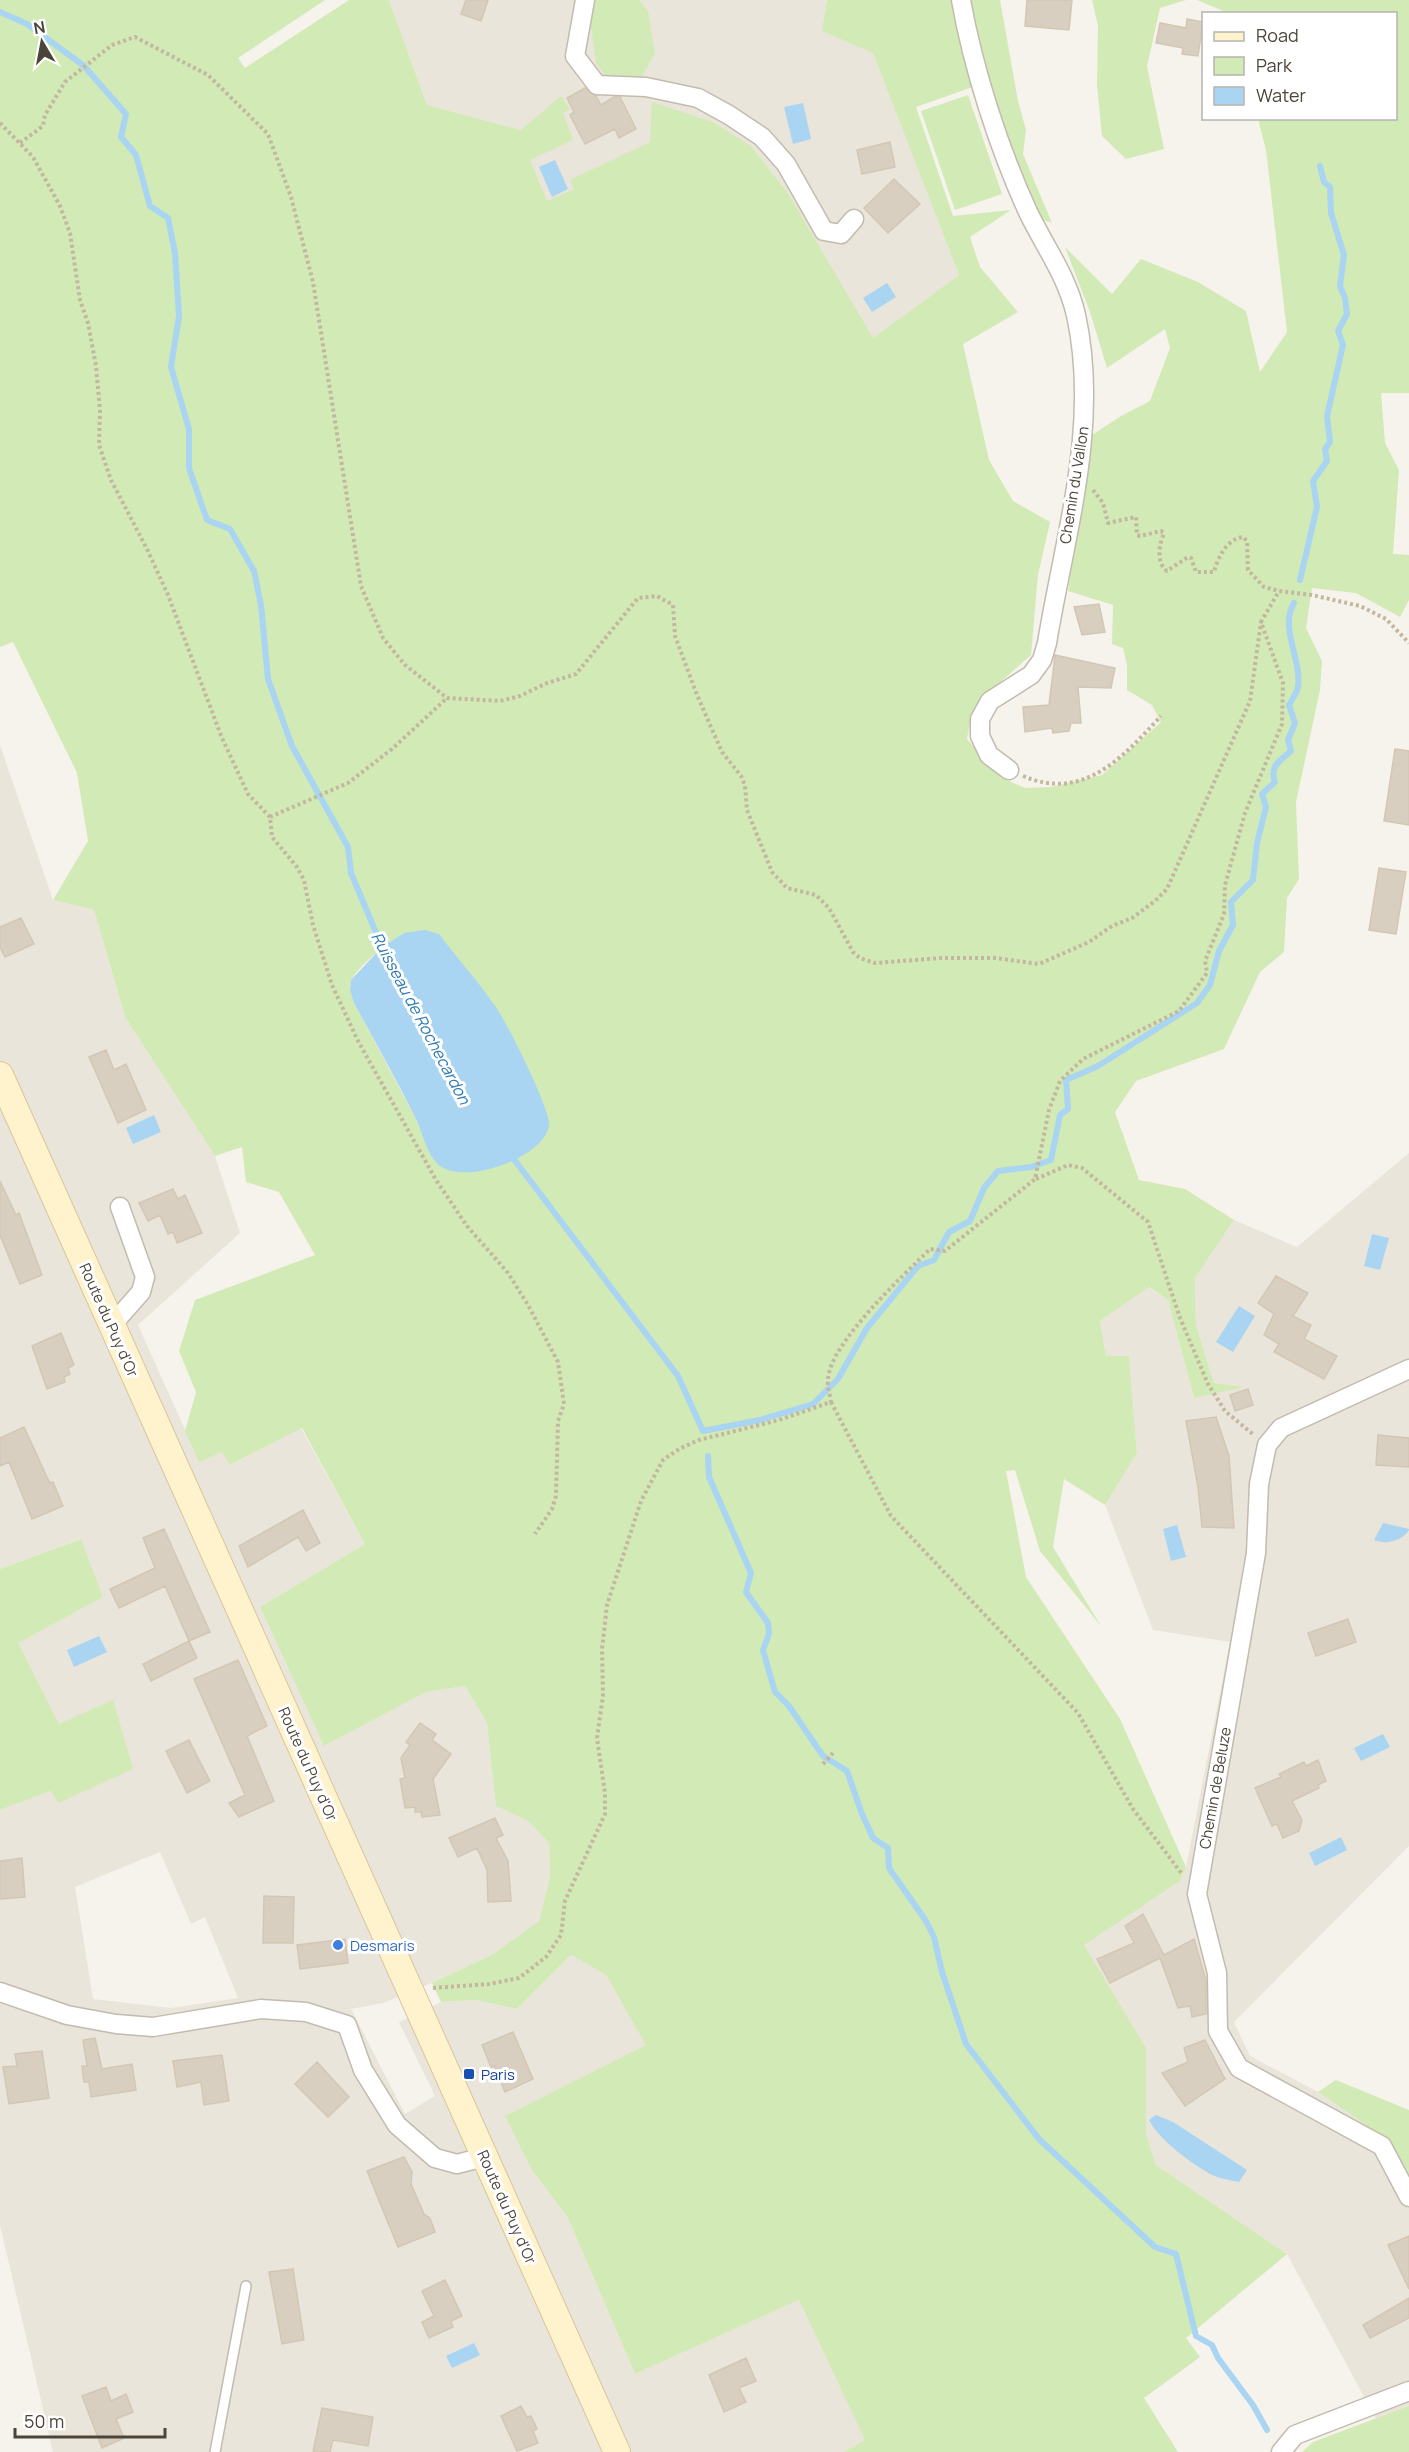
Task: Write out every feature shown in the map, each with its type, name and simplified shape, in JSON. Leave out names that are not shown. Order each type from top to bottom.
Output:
[{"type":"main road","name":"Route du Puy d'Or","points":[[0,1075],[617,2452]]},
{"type":"street","points":[[585,0],[575,56],[597,85],[646,87],[699,98],[762,137],[786,164],[824,231],[842,234],[854,219]]},
{"type":"street","name":"Chemin du Vallon","points":[[961,0],[967,36],[986,100],[1028,212],[1063,274],[1076,313],[1085,378],[1084,439],[1042,660],[1031,675],[990,701],[980,718],[980,736],[990,755],[1009,770]]},
{"type":"street","points":[[111,1326],[141,1292],[145,1277],[120,1207]]},
{"type":"street","points":[[1267,1445],[1281,1428],[1409,1369]]},
{"type":"street","name":"Chemin de Beluze","points":[[1267,1445],[1259,1484],[1256,1553],[1197,1893],[1217,1973],[1218,2031],[1239,2068],[1382,2146],[1409,2197]]},
{"type":"street","points":[[0,1992],[67,2015],[116,2024],[153,2027],[261,2009],[306,2012],[347,2025],[363,2070],[397,2125],[435,2158],[457,2164],[484,2157]]},
{"type":"street","points":[[1281,2452],[1294,2435],[1409,2391]]},
{"type":"lane","points":[[215,2452],[246,2286]]},
{"type":"path","points":[[20,143],[43,126],[45,115],[65,82],[112,45],[135,37],[208,75],[268,134],[291,196],[313,282],[361,586],[383,638],[405,665],[447,698],[500,701],[520,696],[547,683],[576,674],[638,598],[657,596],[673,605],[675,636],[722,752],[741,776],[745,786],[747,810],[772,872],[787,888],[816,895],[829,908],[853,952],[860,958],[875,963],[941,958],[995,958],[1039,964],[1089,942],[1155,902],[1167,889],[1250,701],[1261,622],[1278,591]]},
{"type":"path","points":[[0,123],[33,157],[50,185],[70,233],[80,300],[88,323],[96,366],[100,410],[99,444],[111,480],[168,595],[222,738],[248,794],[270,817],[272,837],[297,867],[304,880],[314,925],[332,985],[358,1041],[436,1180],[467,1226],[508,1273],[558,1362],[564,1404],[558,1421],[556,1496],[552,1509],[535,1534]]},
{"type":"path","points":[[1077,481],[1096,492],[1103,503],[1108,523],[1137,517],[1137,534],[1140,536],[1161,531],[1164,533],[1159,545],[1162,565],[1167,571],[1188,557],[1191,558],[1196,572],[1214,572],[1216,562],[1228,543],[1243,537],[1247,541],[1248,570],[1264,587],[1360,606],[1386,618],[1409,643]]},
{"type":"path","points":[[1035,1179],[1049,1110],[1060,1081],[1083,1059],[1179,1011],[1207,974],[1205,961],[1224,914],[1225,885],[1245,813],[1282,724],[1283,683],[1261,622]]},
{"type":"path","points":[[270,817],[348,783],[392,749],[447,698]]},
{"type":"path","points":[[1009,770],[1039,783],[1066,785],[1093,777],[1131,748],[1161,716]]},
{"type":"path","points":[[1197,1893],[1133,1809],[1078,1713],[891,1515],[831,1402],[828,1378],[836,1357],[860,1321],[930,1249],[945,1251],[1035,1179],[1068,1165],[1082,1168],[1148,1222],[1180,1318],[1208,1384],[1225,1411],[1267,1445]]},
{"type":"path","points":[[412,1996],[435,1987],[489,1984],[519,1978],[546,1957],[561,1935],[565,1901],[605,1814],[605,1793],[597,1738],[603,1696],[602,1649],[607,1605],[641,1501],[663,1460],[679,1449],[699,1440],[779,1420],[831,1402]]},
{"type":"path","points":[[823,1764],[833,1753]]},
{"type":"shaded area","points":[[389,0],[827,0],[823,31],[873,52],[959,275],[872,339],[788,193],[751,146],[659,152],[535,232],[521,130],[427,105]]},
{"type":"shaded area","points":[[0,745],[53,900],[94,910],[125,1017],[215,1156],[240,1233],[138,1325],[199,1461],[222,1451],[231,1465],[301,1428],[365,1544],[260,1607],[324,1746],[426,1692],[465,1686],[487,1723],[496,1806],[528,1821],[549,1843],[550,1877],[539,1921],[493,1954],[432,1983],[383,2003],[351,2009],[405,2114],[435,2096],[399,2022],[441,2002],[476,2000],[517,2009],[571,1955],[606,1975],[647,2045],[506,2116],[531,2169],[568,2218],[635,2374],[799,2300],[866,2441],[844,2452],[53,2452],[0,2225],[0,1810],[51,1791],[59,1803],[59,1724],[17,1643],[103,1597],[80,1539],[0,1569]],"holes":[[[160,1852],[191,1924],[205,1917],[238,1998],[171,2008],[93,1999],[75,1887]]]},
{"type":"shaded area","points":[[1409,1153],[1409,1846],[1234,2022],[1250,2056],[1318,2092],[1385,2138],[1409,2183],[1409,2406],[1376,2419],[1287,2254],[1156,2165],[1146,2134],[1146,2048],[1083,1945],[1180,1881],[1186,1867],[1230,1642],[1153,1630],[1105,1505],[1137,1453],[1129,1356],[1106,1356],[1100,1321],[1148,1287],[1168,1300],[1194,1398],[1242,1387],[1214,1383],[1196,1325],[1195,1278],[1234,1220],[1297,1247]]},
{"type":"green space","points":[[0,0],[325,0],[238,58],[245,68],[349,0],[389,0],[427,105],[521,130],[561,96],[570,109],[563,113],[573,140],[530,160],[547,201],[574,189],[570,180],[650,142],[652,102],[713,122],[751,146],[788,193],[873,338],[959,275],[873,53],[822,31],[827,0],[1000,0],[1018,101],[1026,130],[1023,154],[1052,223],[1037,218],[984,83],[916,107],[953,216],[1011,210],[970,237],[980,267],[1018,312],[963,344],[989,460],[1013,501],[1050,522],[1038,575],[1031,655],[981,699],[969,727],[967,739],[1000,777],[1025,788],[1051,787],[1102,775],[1161,722],[1152,705],[1127,690],[1127,665],[1123,648],[1112,644],[1113,605],[1068,591],[1075,533],[1092,435],[1150,401],[1170,348],[1165,329],[1107,368],[1090,312],[1065,247],[1112,294],[1141,259],[1198,282],[1246,311],[1260,372],[1287,332],[1266,150],[1258,120],[1397,120],[1397,12],[1226,12],[1197,0],[1409,0],[1409,393],[1381,393],[1385,443],[1399,470],[1393,554],[1409,555],[1409,600],[1400,617],[1356,593],[1312,588],[1306,628],[1322,661],[1320,690],[1296,802],[1299,879],[1287,898],[1284,952],[1260,972],[1224,1049],[1136,1081],[1115,1112],[1139,1180],[1185,1189],[1234,1220],[1195,1278],[1196,1325],[1214,1383],[1244,1387],[1194,1398],[1168,1300],[1149,1287],[1100,1321],[1106,1356],[1129,1356],[1137,1453],[1105,1505],[1064,1479],[1053,1547],[1101,1626],[1040,1551],[1015,1470],[1006,1471],[1026,1577],[1120,1719],[1186,1867],[1180,1881],[1084,1945],[1146,2048],[1146,2134],[1156,2165],[1287,2254],[1186,2338],[1200,2357],[1144,2398],[1178,2452],[844,2452],[865,2440],[799,2300],[635,2374],[568,2218],[531,2169],[505,2116],[646,2045],[606,1975],[571,1955],[517,2009],[476,2000],[441,2002],[432,1983],[493,1954],[539,1921],[550,1877],[549,1843],[528,1821],[496,1806],[487,1723],[465,1686],[426,1692],[324,1746],[260,1607],[365,1544],[302,1428],[230,1465],[222,1452],[199,1462],[185,1431],[196,1392],[179,1351],[195,1300],[315,1255],[279,1192],[246,1182],[242,1147],[215,1156],[125,1017],[94,910],[53,900],[88,841],[77,773],[13,642],[0,647]],"holes":[[[404,933],[435,1162],[415,1117],[354,1003],[350,985],[352,979],[369,959]]]},
{"type":"green space","points":[[595,0],[639,0],[648,11],[655,54],[639,81],[609,81],[596,63],[590,20]]},
{"type":"green space","points":[[1092,0],[1186,0],[1160,8],[1147,66],[1164,149],[1126,159],[1102,136],[1097,85],[1098,26]]},
{"type":"green space","points":[[968,95],[1002,194],[955,210],[921,111]]},
{"type":"green space","points":[[81,1539],[103,1597],[18,1643],[59,1724],[113,1700],[133,1769],[58,1803],[51,1791],[0,1810],[0,1569]]},
{"type":"green space","points":[[1336,2080],[1409,2110],[1409,2183],[1385,2138],[1318,2092]]},
{"type":"green space","points":[[1409,2406],[1409,2452],[1302,2452],[1313,2442]]},
{"type":"water","points":[[803,103],[811,139],[793,144],[784,107]]},
{"type":"water","points":[[555,160],[568,189],[552,197],[539,167]]},
{"type":"water","points":[[887,283],[896,297],[872,312],[863,298]]},
{"type":"water","points":[[425,930],[439,934],[495,1006],[527,1066],[548,1116],[549,1125],[544,1137],[533,1149],[499,1166],[480,1171],[461,1172],[446,1169],[435,1161],[407,1101],[354,1003],[350,990],[351,980],[381,948],[404,933]]},
{"type":"water","points":[[154,1115],[161,1132],[133,1144],[126,1128]]},
{"type":"water","points":[[1372,1234],[1389,1238],[1380,1270],[1364,1266]]},
{"type":"water","points":[[1239,1306],[1255,1316],[1233,1352],[1216,1342]]},
{"type":"water","points":[[1383,1523],[1409,1530],[1402,1537],[1393,1541],[1374,1540]]},
{"type":"water","points":[[1177,1525],[1186,1557],[1171,1561],[1163,1529]]},
{"type":"water","points":[[99,1636],[107,1652],[74,1667],[67,1650]]},
{"type":"water","points":[[1383,1734],[1390,1747],[1361,1761],[1354,1748]]},
{"type":"water","points":[[1341,1837],[1347,1850],[1315,1866],[1309,1853]]},
{"type":"water","points":[[1156,2115],[1173,2122],[1247,2170],[1239,2182],[1212,2175],[1177,2151],[1160,2135],[1149,2120]]},
{"type":"water","points":[[474,2343],[480,2355],[452,2368],[446,2356]]},
{"type":"building","points":[[466,0],[488,0],[481,21],[461,14]]},
{"type":"building","points":[[1027,0],[1072,0],[1069,30],[1025,26]]},
{"type":"building","points":[[1187,19],[1202,22],[1198,56],[1182,54],[1183,48],[1156,43],[1160,23],[1186,28]]},
{"type":"building","points":[[585,88],[596,96],[601,105],[614,97],[620,97],[636,129],[619,138],[615,129],[585,144],[570,115],[574,112],[567,98]]},
{"type":"building","points":[[890,142],[895,167],[862,174],[857,150]]},
{"type":"building","points":[[894,179],[920,204],[888,233],[864,208]]},
{"type":"building","points":[[1099,604],[1105,632],[1082,635],[1074,607]]},
{"type":"building","points":[[1055,655],[1115,668],[1111,688],[1078,687],[1081,723],[1071,723],[1069,731],[1053,733],[1052,728],[1025,732],[1023,707],[1049,705]]},
{"type":"building","points":[[1395,749],[1409,751],[1409,825],[1384,821]]},
{"type":"building","points":[[1379,868],[1406,872],[1396,934],[1369,930]]},
{"type":"building","points":[[21,918],[34,944],[5,957],[0,947],[0,927]]},
{"type":"building","points":[[106,1050],[114,1070],[126,1064],[146,1110],[118,1123],[89,1057]]},
{"type":"building","points":[[0,1181],[16,1215],[19,1213],[42,1275],[20,1284],[0,1235]]},
{"type":"building","points":[[173,1189],[178,1199],[185,1195],[202,1233],[177,1243],[173,1232],[168,1234],[160,1215],[148,1221],[139,1203]]},
{"type":"building","points":[[1276,1276],[1308,1293],[1293,1316],[1311,1325],[1304,1339],[1337,1356],[1324,1379],[1274,1352],[1279,1344],[1264,1335],[1274,1314],[1258,1303]]},
{"type":"building","points":[[61,1333],[74,1365],[68,1368],[70,1374],[64,1377],[65,1382],[47,1389],[32,1346]]},
{"type":"building","points":[[1248,1389],[1253,1405],[1235,1411],[1230,1395]]},
{"type":"building","points":[[1216,1417],[1229,1456],[1234,1528],[1202,1527],[1198,1487],[1186,1421]]},
{"type":"building","points":[[24,1427],[63,1506],[32,1519],[9,1462],[0,1466],[0,1438]]},
{"type":"building","points":[[1378,1435],[1409,1438],[1409,1467],[1376,1465]]},
{"type":"building","points":[[303,1510],[320,1543],[306,1551],[298,1537],[248,1567],[239,1546]]},
{"type":"building","points":[[164,1529],[210,1632],[189,1641],[165,1586],[119,1608],[110,1589],[155,1568],[143,1538]]},
{"type":"building","points":[[1348,1619],[1356,1642],[1316,1656],[1308,1633]]},
{"type":"building","points":[[189,1641],[197,1658],[151,1681],[143,1664]]},
{"type":"building","points":[[238,1660],[267,1726],[247,1736],[274,1801],[239,1817],[229,1803],[245,1795],[194,1679]]},
{"type":"building","points":[[420,1723],[436,1734],[432,1740],[451,1754],[433,1779],[440,1815],[422,1817],[421,1812],[415,1812],[415,1807],[405,1808],[400,1779],[405,1778],[401,1758],[410,1745],[406,1742]]},
{"type":"building","points":[[189,1740],[210,1781],[187,1793],[166,1751]]},
{"type":"building","points":[[1318,1760],[1326,1781],[1318,1785],[1319,1788],[1292,1801],[1302,1820],[1299,1831],[1283,1838],[1277,1824],[1272,1826],[1255,1788],[1281,1777],[1279,1774],[1304,1762],[1306,1766]]},
{"type":"building","points":[[495,1818],[503,1835],[496,1838],[508,1861],[511,1901],[488,1902],[487,1870],[477,1848],[458,1857],[449,1838]]},
{"type":"building","points":[[22,1858],[25,1897],[0,1899],[0,1861]]},
{"type":"building","points":[[264,1896],[294,1897],[293,1943],[263,1943]]},
{"type":"building","points":[[1143,1914],[1164,1955],[1194,1939],[1206,1980],[1206,2014],[1192,2017],[1190,2006],[1178,2008],[1160,1958],[1110,1983],[1097,1959],[1134,1943],[1125,1926]]},
{"type":"building","points":[[345,1939],[348,1963],[300,1969],[297,1945]]},
{"type":"building","points":[[513,2032],[533,2079],[505,2092],[482,2045]]},
{"type":"building","points":[[95,2038],[102,2069],[132,2064],[136,2090],[91,2097],[89,2082],[84,2082],[82,2066],[87,2066],[83,2040]]},
{"type":"building","points":[[1205,2040],[1225,2079],[1185,2106],[1162,2073],[1188,2062],[1184,2048]]},
{"type":"building","points":[[42,2051],[49,2098],[9,2104],[3,2067],[17,2066],[15,2054]]},
{"type":"building","points":[[222,2055],[229,2101],[204,2105],[201,2082],[177,2087],[173,2061]]},
{"type":"building","points":[[317,2062],[349,2097],[328,2117],[295,2084]]},
{"type":"building","points":[[404,2157],[412,2172],[411,2184],[435,2232],[398,2247],[367,2171]]},
{"type":"building","points":[[1409,2236],[1409,2289],[1388,2245]]},
{"type":"building","points":[[293,2269],[304,2340],[282,2344],[269,2272]]},
{"type":"building","points":[[445,2280],[462,2316],[451,2321],[453,2327],[429,2338],[422,2322],[434,2316],[422,2291]]},
{"type":"building","points":[[1409,2298],[1409,2318],[1370,2338],[1363,2325]]},
{"type":"building","points":[[746,2358],[756,2381],[739,2388],[746,2402],[724,2412],[709,2375]]},
{"type":"building","points":[[106,2387],[111,2401],[126,2394],[133,2412],[116,2419],[124,2438],[102,2448],[82,2396]]},
{"type":"building","points":[[521,2406],[527,2417],[531,2416],[537,2429],[533,2431],[538,2443],[517,2451],[501,2416]]},
{"type":"building","points":[[322,2408],[373,2417],[368,2446],[333,2440],[330,2452],[313,2452]]},
{"type":"waterway","name":"Ruisseau de Rochecardon","points":[[0,12],[27,24],[84,66],[126,114],[121,137],[136,155],[150,206],[168,218],[175,253],[179,316],[171,367],[189,429],[189,468],[207,520],[230,529],[254,571],[261,605],[268,679],[292,746],[348,847],[351,873],[385,954]]},
{"type":"waterway","points":[[1300,580],[1317,507],[1313,481],[1327,461],[1325,449],[1330,442],[1327,416],[1343,345],[1338,331],[1347,314],[1345,298],[1340,286],[1344,255],[1331,213],[1330,187],[1324,182],[1320,166]]},
{"type":"waterway","points":[[510,1154],[678,1376],[703,1431],[760,1420],[813,1404],[838,1379],[867,1328],[918,1266],[934,1260],[949,1232],[970,1221],[984,1188],[998,1171],[1031,1167],[1051,1160],[1060,1115],[1068,1109],[1066,1080],[1098,1066],[1197,1003],[1210,985],[1219,951],[1233,925],[1231,902],[1253,880],[1257,843],[1266,807],[1262,794],[1275,782],[1273,772],[1277,764],[1291,751],[1288,740],[1295,723],[1289,705],[1297,689],[1298,677],[1289,622],[1294,603]]},
{"type":"waterway","name":"Ruisseau de Rochecardon","points":[[708,1456],[709,1477],[751,1573],[746,1592],[768,1623],[769,1634],[763,1650],[775,1692],[789,1706],[823,1756],[847,1771],[873,1838],[888,1848],[889,1868],[926,1921],[934,1937],[942,1972],[966,2044],[1039,2139],[1155,2247],[1176,2254],[1196,2336],[1212,2345],[1218,2358],[1253,2405],[1267,2430]]},
{"type":"place","name":"Desmaris","points":[[338,1945]]},
{"type":"place","name":"Paris","points":[[469,2074]]}]
